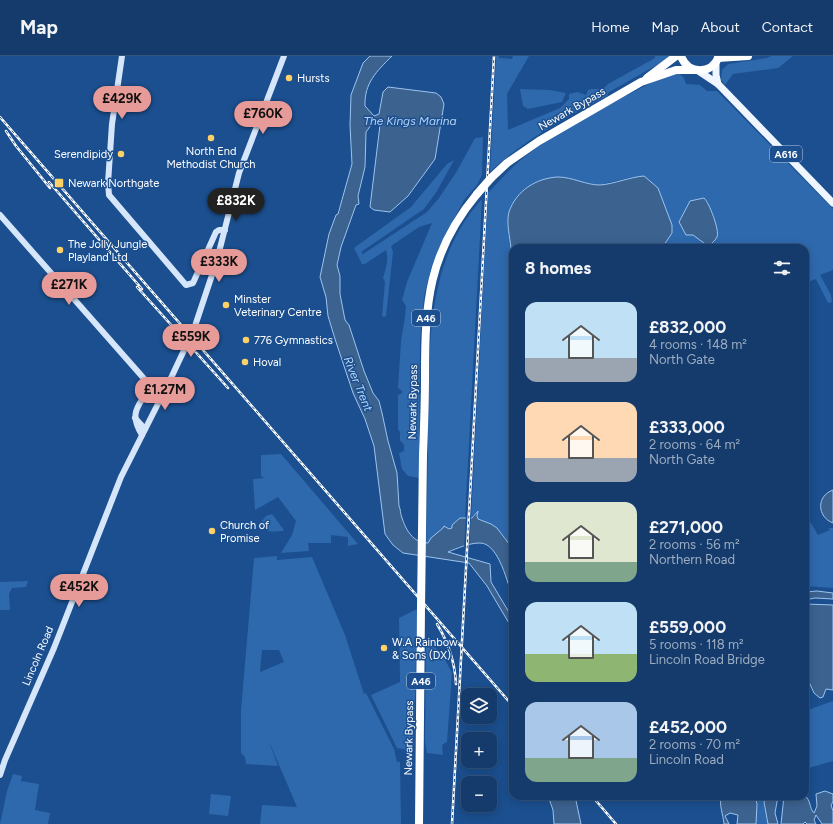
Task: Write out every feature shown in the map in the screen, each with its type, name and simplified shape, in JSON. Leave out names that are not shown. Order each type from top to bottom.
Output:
[{"type":"highway","name":"Newark Bypass","points":[[419,824],[424,344],[428,300],[435,269],[445,243],[461,214],[491,178],[507,163],[534,144],[642,82],[676,56]]},
{"type":"highway","points":[[681,56],[686,65],[696,70]]},
{"type":"highway","name":"Newark Bypass","points":[[642,82],[676,70],[707,69],[718,59],[748,56]]},
{"type":"main road","points":[[122,56],[112,124],[108,183],[110,195],[186,285],[193,283],[216,232],[218,230],[225,230]]},
{"type":"main road","name":"Lincoln Road","points":[[0,775],[30,700],[54,648],[121,476],[194,329],[210,282],[225,230],[239,173],[284,56]]},
{"type":"main road","points":[[718,59],[716,75],[718,84]]},
{"type":"main road","name":"A616","points":[[696,70],[718,84],[833,203]]},
{"type":"main road","points":[[0,215],[147,382],[147,387],[136,412],[135,418],[136,424],[143,432]]},
{"type":"shaded area","points":[[496,56],[499,56],[499,58],[512,59],[513,56],[529,56],[507,94],[508,130],[560,108],[569,99],[569,94],[577,92],[586,95],[588,90],[601,89],[605,87],[655,58],[655,56],[669,56],[664,61],[609,92],[607,96],[532,139],[517,149],[490,172]]},
{"type":"shaded area","points":[[771,56],[793,56],[778,68],[733,74],[725,85],[721,80],[722,70],[728,64],[767,58]]},
{"type":"shaded area","points":[[680,74],[684,78],[686,84],[700,85],[707,91],[717,91],[833,209],[833,270],[820,275],[831,295],[832,302],[828,303],[816,279],[809,282],[809,244],[665,244],[672,233],[672,225],[633,177],[599,185],[559,177],[508,227],[511,244],[509,244],[509,544],[502,534],[491,524],[478,519],[477,511],[471,518],[488,193],[522,159],[555,135],[591,114],[664,76]]},
{"type":"shaded area","points":[[520,89],[550,90],[566,93],[562,102],[528,109],[523,106]]},
{"type":"shaded area","points":[[483,137],[482,175],[477,185],[464,200],[441,243],[431,268],[424,297],[420,342],[419,478],[408,476],[402,469],[399,453],[404,451],[404,445],[400,440],[400,432],[398,429],[398,395],[402,393],[402,391],[398,388],[401,341],[406,306],[402,300],[407,282],[432,223],[419,227],[391,246],[393,252],[386,316],[384,317],[382,316],[385,282],[383,278],[387,260],[386,250],[365,264],[362,264],[354,248],[411,207],[447,164],[454,160],[437,191],[424,209],[361,252],[363,254],[427,212],[439,198],[457,171],[475,138]]},
{"type":"shaded area","points":[[482,199],[465,518],[457,520],[452,528],[449,529],[445,526],[426,544],[429,361],[435,303],[441,275],[450,248],[464,223]]},
{"type":"shaded area","points":[[281,454],[358,544],[348,546],[348,537],[331,535],[331,543],[308,543],[309,551],[281,553],[292,535],[296,521],[278,497],[255,510],[253,479],[264,478],[261,476],[261,455]]},
{"type":"shaded area","points":[[272,514],[284,530],[283,531],[275,532],[267,531],[265,529],[262,521],[266,516]]},
{"type":"shaded area","points":[[809,523],[811,523],[818,535],[830,530],[828,528],[833,528],[833,588],[809,586]]},
{"type":"shaded area","points":[[277,556],[277,560],[312,557],[345,635],[364,694],[366,693],[394,749],[397,762],[400,762],[401,824],[260,824],[262,805],[297,807],[268,739],[278,766],[246,764],[245,757],[241,753],[241,710],[254,558]],"holes":[[[262,650],[279,650],[284,662],[260,672]]]},
{"type":"shaded area","points":[[28,581],[26,587],[12,588],[9,594],[10,610],[0,610],[0,582]]},
{"type":"shaded area","points":[[417,609],[414,748],[408,750],[397,748],[371,695],[400,682],[399,618]]},
{"type":"shaded area","points":[[432,645],[441,652],[452,673],[447,742],[442,745],[443,755],[427,753],[425,741],[426,646]]},
{"type":"shaded area","points":[[833,701],[833,761],[809,768],[809,710]]},
{"type":"shaded area","points":[[13,774],[22,776],[21,781],[39,784],[35,810],[50,813],[48,824],[0,824],[7,791]]},
{"type":"shaded area","points":[[211,794],[231,796],[228,816],[209,814]]},
{"type":"shaded area","points":[[756,800],[766,800],[765,804],[768,824],[756,824]]},
{"type":"water","points":[[370,56],[392,56],[381,67],[369,84],[365,98],[365,106],[374,116],[379,114],[383,92],[388,87],[436,93],[441,97],[444,104],[435,159],[408,196],[390,212],[374,210],[370,207],[380,125],[378,122],[374,121],[366,132],[365,167],[358,196],[359,204],[356,205],[341,247],[337,265],[340,276],[340,294],[345,320],[349,325],[373,393],[379,401],[397,473],[401,516],[408,531],[418,541],[428,543],[431,538],[444,526],[449,529],[452,528],[452,525],[460,518],[472,518],[478,511],[478,519],[497,528],[509,544],[509,587],[502,566],[487,545],[480,543],[472,544],[448,552],[490,564],[491,582],[509,612],[509,623],[487,586],[469,563],[403,553],[393,545],[385,534],[374,446],[365,419],[353,393],[328,316],[326,297],[320,277],[329,234],[336,215],[338,214],[352,164],[350,125],[351,95],[363,63]]},
{"type":"water","points":[[644,176],[658,188],[672,225],[672,233],[665,244],[510,244],[508,225],[509,212],[512,205],[522,192],[535,183],[550,178],[563,177],[600,185]]},
{"type":"water","points":[[704,198],[709,205],[714,217],[718,234],[711,244],[705,244],[693,235],[686,235],[679,222],[690,201]]},
{"type":"water","points":[[833,490],[833,523],[821,512],[821,501],[827,493]]},
{"type":"water","points":[[809,592],[833,593],[833,599],[809,599]]},
{"type":"water","points":[[809,604],[833,605],[833,690],[826,689],[823,697],[820,698],[814,693],[809,682]]},
{"type":"water","points":[[825,791],[833,794],[833,802],[831,805],[833,811],[833,824],[822,824],[816,815],[814,820],[816,824],[807,824],[805,822],[803,824],[781,824],[784,800],[808,800],[814,813],[817,806],[816,794]]},
{"type":"water","points":[[549,800],[576,800],[581,824],[554,824],[553,810]]},
{"type":"water","points":[[721,800],[756,800],[756,824],[737,824],[738,815],[730,813],[725,816],[729,824],[724,824]]},
{"type":"water","points":[[765,800],[777,800],[775,813],[778,824],[768,824],[764,802]]},
{"type":"pier","points":[[466,516],[471,516],[469,546],[464,548]]},
{"type":"railway","points":[[452,824],[494,56]]},
{"type":"railway","points":[[0,117],[509,701]]},
{"type":"railway","points":[[6,131],[16,146],[50,188]]},
{"type":"railway","points":[[49,182],[142,289]]},
{"type":"railway","points":[[137,287],[228,388]]},
{"type":"railway","points":[[437,624],[450,653],[456,684]]},
{"type":"railway","points":[[595,800],[616,824]]},
{"type":"place","name":"Hursts","points":[[289,78]]},
{"type":"place","name":"North End Methodist Church","points":[[211,138]]},
{"type":"place","name":"Serendipidy","points":[[121,154]]},
{"type":"place","name":"Newark Northgate","points":[[59,183]]},
{"type":"place","name":"The Jolly Jungle Playland Ltd","points":[[60,250]]},
{"type":"place","name":"Minster Veterinary Centre","points":[[226,305]]},
{"type":"place","name":"776 Gymnastics","points":[[246,340]]},
{"type":"place","name":"Hoval","points":[[245,362]]},
{"type":"place","name":"Church of Promise","points":[[212,531]]},
{"type":"place","name":"W.A Rainbow & Sons (DX)","points":[[384,648]]},
{"type":"water label","name":"The Kings Marina","points":[[410,121]]},
{"type":"water label","name":"River Trent","points":[[358,384]]}]
